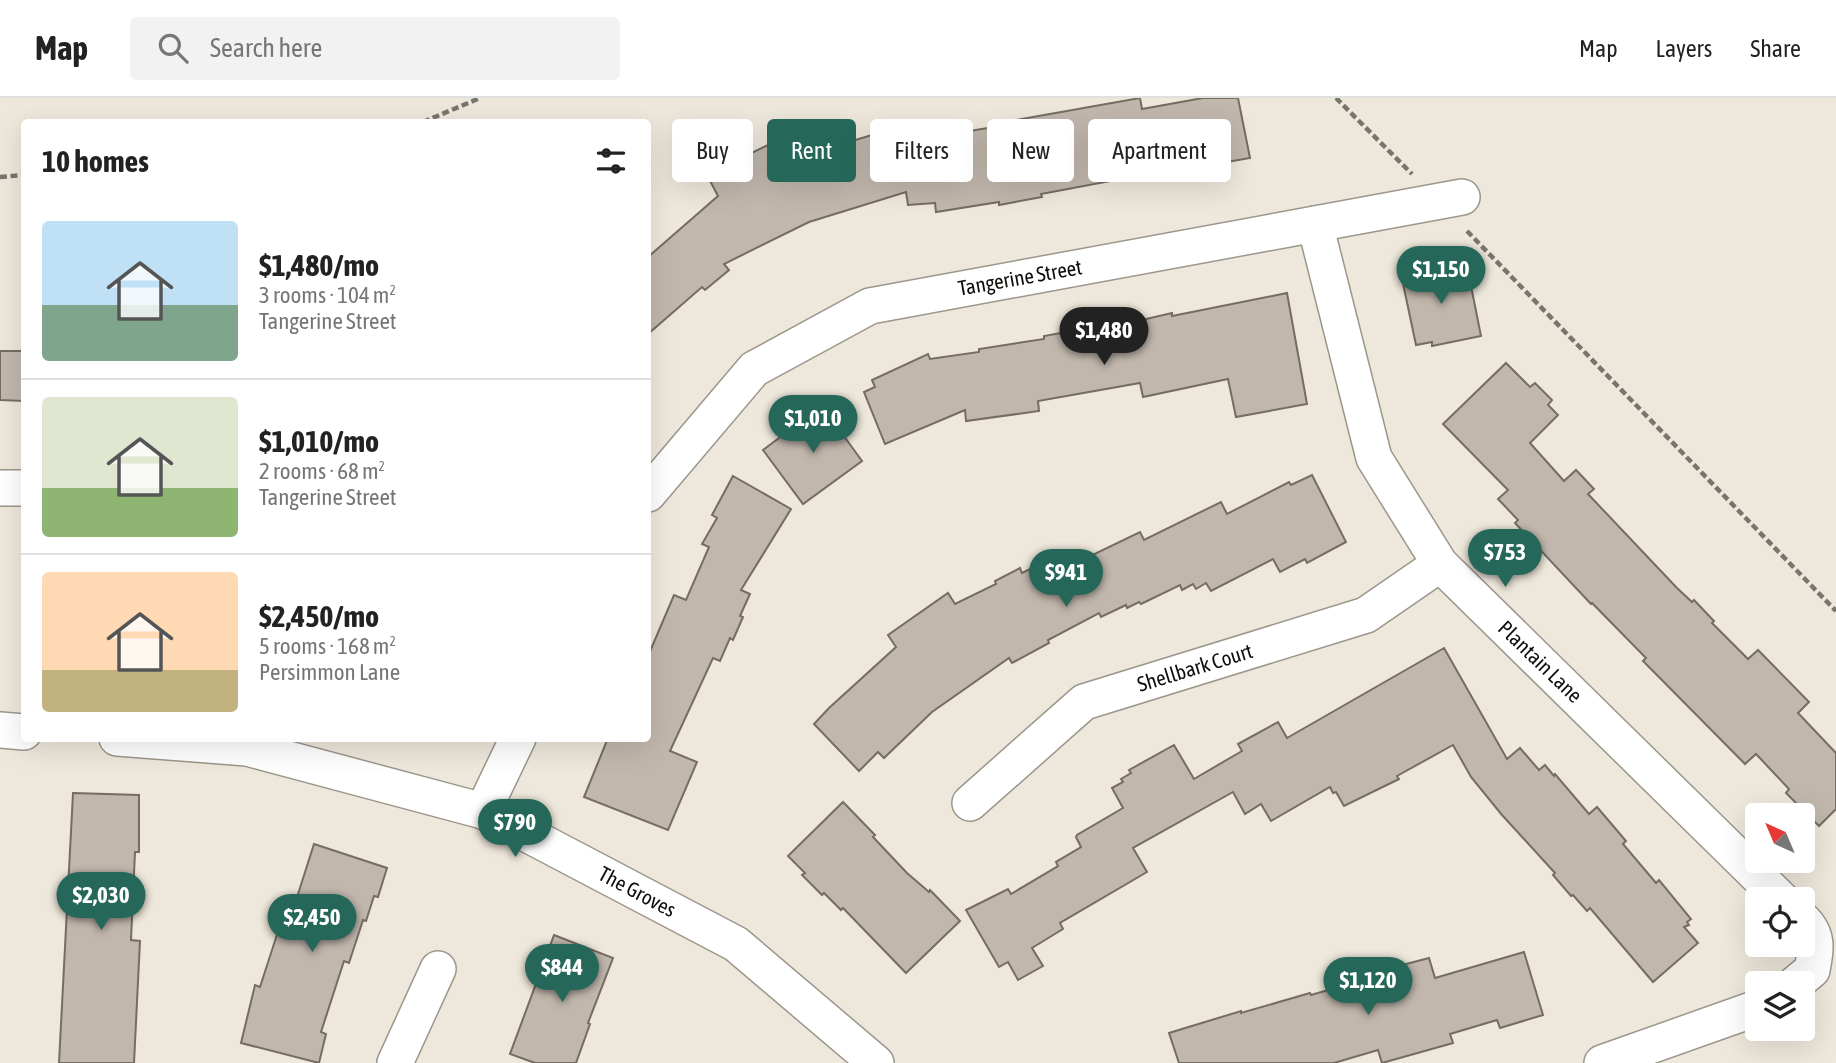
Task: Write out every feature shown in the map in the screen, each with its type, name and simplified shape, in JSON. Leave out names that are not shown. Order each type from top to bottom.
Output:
[{"type":"street","name":"Tangerine Street","points":[[651,490],[754,369],[870,306],[1450,200]]},
{"type":"street","name":"Plantain Lane","points":[[1315,224],[1374,458],[1440,564],[1769,887]]},
{"type":"street","points":[[0,488],[21,488]]},
{"type":"street","name":"Shellbark Court","points":[[970,803],[1084,702],[1366,615],[1440,564]]},
{"type":"street","points":[[0,730],[21,732]]},
{"type":"street","name":"The Groves","points":[[169,742],[247,748],[483,811],[736,944],[876,1063]]},
{"type":"street","points":[[483,811],[517,742]]},
{"type":"street","points":[[395,1063],[438,969]]},
{"type":"street","points":[[1602,1063],[1745,1011]]},
{"type":"path","points":[[430,119],[480,98]]},
{"type":"path","points":[[1336,98],[1450,200],[1836,611]]},
{"type":"path","points":[[0,177],[21,175]]},
{"type":"building","points":[[1140,98],[1142,109],[1203,98],[1238,98],[1250,158],[1231,161],[1231,119],[1088,119],[1088,182],[1105,182],[999,205],[999,202],[936,212],[935,203],[908,205],[906,192],[809,222],[724,264],[729,270],[705,290],[702,287],[651,331],[651,254],[718,196],[711,182],[753,182],[753,152],[767,145],[767,182],[856,182],[856,140],[870,136],[870,182],[973,182],[973,130],[987,128],[987,182],[1074,182],[1074,119],[1022,119]]},
{"type":"building","points":[[1467,266],[1481,336],[1432,346],[1432,342],[1416,345],[1401,274],[1438,267],[1439,272]]},
{"type":"building","points":[[1287,293],[1307,404],[1236,417],[1228,379],[1143,397],[1140,383],[1038,401],[1039,411],[966,421],[965,410],[885,444],[864,392],[875,387],[872,380],[928,354],[930,359],[979,352],[979,349],[1044,339],[1044,336],[1116,323],[1116,326],[1172,313],[1172,316]]},
{"type":"building","points":[[0,351],[21,351],[21,401],[0,400]]},
{"type":"building","points":[[1506,363],[1530,387],[1535,383],[1552,400],[1548,405],[1558,415],[1530,443],[1564,481],[1576,470],[1594,489],[1588,494],[1677,588],[1692,602],[1694,600],[1714,621],[1712,623],[1748,659],[1758,650],[1809,702],[1798,713],[1836,753],[1836,809],[1819,826],[1815,822],[1815,803],[1796,803],[1786,793],[1789,789],[1756,754],[1745,764],[1643,661],[1646,658],[1515,523],[1518,520],[1498,499],[1508,490],[1443,424]]},
{"type":"building","points":[[822,406],[862,461],[803,504],[763,450]]},
{"type":"building","points":[[1312,475],[1346,542],[1307,563],[1305,559],[1280,572],[1273,559],[1211,591],[1206,583],[1196,589],[1193,584],[1182,590],[1180,585],[1141,604],[1139,602],[1127,608],[1126,605],[1101,617],[1099,613],[1012,663],[1009,658],[932,712],[884,758],[878,752],[859,771],[814,724],[896,647],[888,635],[948,593],[955,604],[996,584],[995,581],[1020,568],[1022,573],[1042,563],[1049,576],[1140,532],[1144,540],[1221,502],[1227,514],[1289,482],[1291,485]]},
{"type":"building","points":[[733,476],[791,509],[741,590],[750,594],[733,640],[730,638],[720,661],[713,658],[670,751],[697,762],[668,830],[584,797],[606,742],[651,742],[651,649],[674,595],[686,600],[709,547],[702,544],[717,518],[712,515]]},
{"type":"building","points":[[1444,648],[1507,759],[1520,748],[1539,770],[1545,765],[1554,776],[1555,774],[1589,814],[1597,807],[1626,841],[1623,844],[1656,883],[1659,880],[1691,919],[1687,922],[1689,925],[1684,927],[1698,943],[1653,982],[1590,908],[1587,911],[1571,896],[1553,875],[1555,873],[1502,815],[1471,777],[1453,745],[1397,776],[1399,779],[1344,806],[1330,787],[1271,821],[1261,804],[1245,814],[1233,792],[1133,848],[1147,872],[1060,923],[1063,929],[1032,948],[1043,966],[1018,980],[1008,962],[999,967],[966,910],[1008,889],[1011,894],[1058,866],[1056,862],[1081,847],[1077,835],[1123,808],[1112,788],[1123,782],[1121,779],[1131,773],[1129,770],[1174,745],[1194,779],[1242,751],[1238,744],[1278,722],[1287,738]]},
{"type":"building","points":[[73,793],[139,795],[139,852],[135,852],[131,940],[140,941],[134,1063],[59,1063]]},
{"type":"building","points":[[843,802],[907,873],[929,892],[930,890],[960,921],[906,973],[843,908],[841,910],[824,893],[822,895],[788,856]]},
{"type":"building","points":[[314,844],[387,868],[378,897],[374,896],[366,921],[363,920],[349,963],[344,961],[321,1032],[326,1034],[319,1063],[241,1043],[255,985],[260,987],[284,913],[291,916]]},
{"type":"building","points":[[554,935],[613,958],[576,1063],[535,1063],[510,1054]]},
{"type":"building","points":[[1524,952],[1543,1015],[1500,1028],[1497,1020],[1450,1034],[1453,1043],[1382,1063],[1378,1050],[1334,1063],[1179,1063],[1169,1033],[1241,1011],[1310,993],[1311,995],[1429,958],[1435,978]]}]
